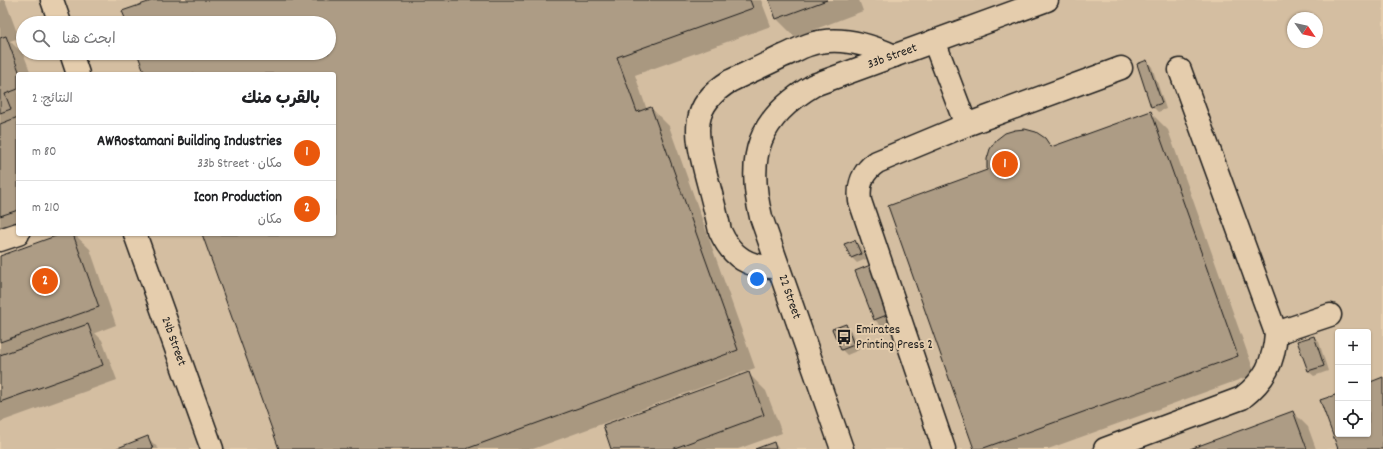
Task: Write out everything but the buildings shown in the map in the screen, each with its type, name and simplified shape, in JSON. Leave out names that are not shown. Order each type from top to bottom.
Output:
[{"type":"street","points":[[52,0],[58,16]]},
{"type":"street","name":"33b Street","points":[[760,142],[776,115],[787,103],[814,85],[1047,0]]},
{"type":"street","points":[[778,267],[765,267],[752,264],[740,258],[725,242],[720,231],[698,139],[699,118],[702,109],[709,97],[718,88],[808,45],[845,41],[867,46],[894,56]]},
{"type":"street","points":[[934,41],[966,125]]},
{"type":"street","points":[[73,60],[77,72]]},
{"type":"street","points":[[944,449],[860,201],[860,183],[864,174],[869,167],[877,162],[966,125],[1121,68]]},
{"type":"street","points":[[1105,449],[1242,398],[1255,388],[1265,376],[1275,348],[1276,333],[1180,70]]},
{"type":"street","name":"22 Street","points":[[760,142],[756,160],[756,199],[778,267],[842,449]]},
{"type":"street","points":[[0,240],[16,235]]},
{"type":"street","name":"24b Street","points":[[136,236],[212,449]]},
{"type":"street","points":[[1276,333],[1330,315]]},
{"type":"shaded area","points":[[0,0],[1383,0],[1383,449],[0,449]]},
{"type":"place","name":"AWRostamani Building Industries","points":[[1005,164]]},
{"type":"place","name":"Icon Production","points":[[45,281]]},
{"type":"place","name":"Emirates Printing Press 2","points":[[844,337]]}]
